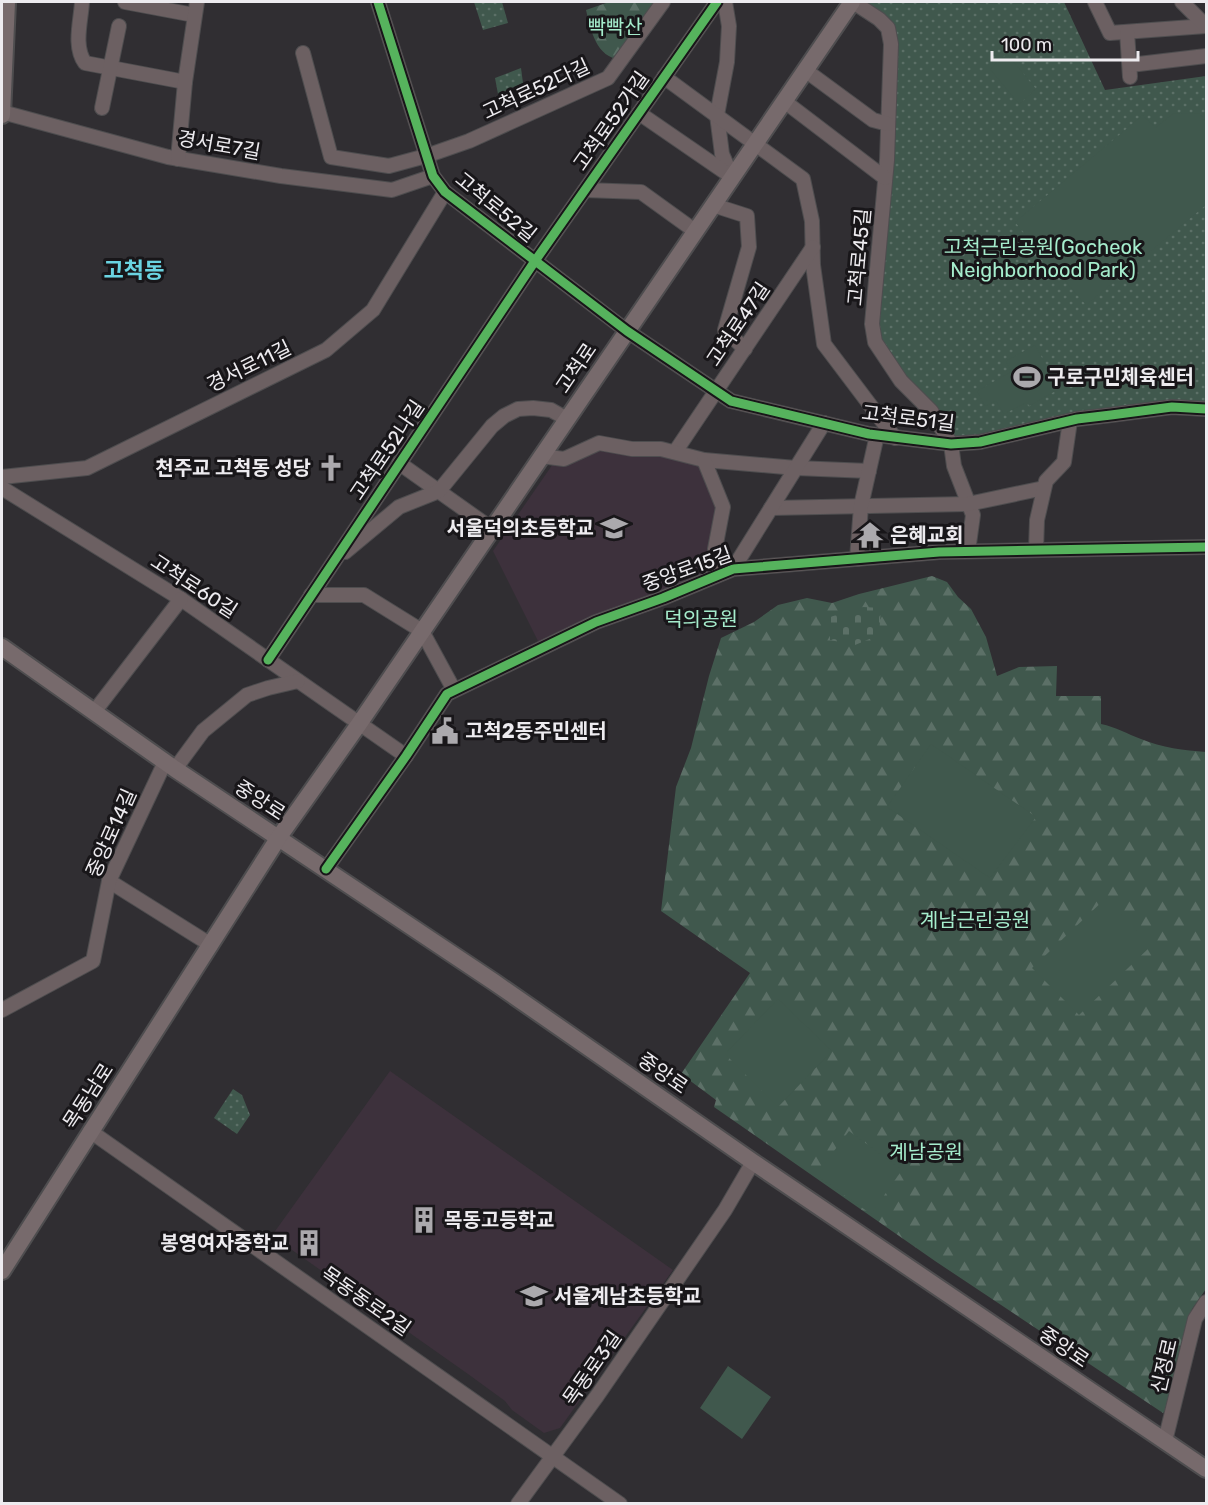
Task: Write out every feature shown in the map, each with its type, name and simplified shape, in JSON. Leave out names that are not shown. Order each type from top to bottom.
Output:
[{"type":"main road","points":[[2,113],[7,2]]},
{"type":"main road","name":"고척로","points":[[279,837],[359,724],[852,2]]},
{"type":"main road","name":"중앙로","points":[[2,647],[170,766],[494,982],[753,1162],[1206,1469]]},
{"type":"main road","name":"목동남로","points":[[2,1271],[279,837]]},
{"type":"street","points":[[82,2],[79,44],[80,56],[85,63],[185,82]]},
{"type":"street","points":[[125,2],[195,8],[178,159]]},
{"type":"street","name":"고척로52길","points":[[378,2],[432,176],[445,192],[627,331]]},
{"type":"street","name":"고척로52다길","points":[[303,53],[331,157],[389,166],[469,141],[608,78],[663,2]]},
{"type":"street","name":"고척로52가길","points":[[535,261],[717,2]]},
{"type":"street","points":[[724,2],[729,26],[728,62],[717,115],[722,154],[732,177]]},
{"type":"street","name":"고척로45길","points":[[852,2],[879,19],[888,28],[891,44],[885,178],[872,324],[875,342],[901,381],[931,411],[951,444],[954,466],[973,515],[968,551]]},
{"type":"street","points":[[1095,2],[1110,33],[1204,19]]},
{"type":"street","points":[[1182,2],[1204,19]]},
{"type":"street","points":[[102,108],[118,26]]},
{"type":"street","points":[[1127,32],[1130,71],[1206,56]]},
{"type":"street","points":[[805,70],[873,120],[888,124]]},
{"type":"street","points":[[664,77],[803,178],[812,220],[816,286],[824,344],[895,438]]},
{"type":"street","points":[[784,101],[885,178]]},
{"type":"street","name":"경서로7길","points":[[2,113],[178,159],[281,176],[392,190],[432,176]]},
{"type":"street","points":[[639,113],[732,177]]},
{"type":"street","points":[[585,190],[640,192],[695,231]]},
{"type":"street","name":"경서로11길","points":[[2,477],[87,468],[326,350],[373,310],[445,192]]},
{"type":"street","points":[[713,205],[747,216],[749,247],[725,330],[745,349]]},
{"type":"street","name":"고척로47길","points":[[675,452],[813,247]]},
{"type":"street","name":"고척로52나길","points":[[268,660],[535,261]]},
{"type":"street","name":"고척로51길","points":[[627,331],[731,401],[895,438],[951,444],[980,442],[1070,421],[1172,407],[1206,409]]},
{"type":"street","points":[[334,561],[399,507],[439,492],[492,426],[504,416],[518,410],[542,409],[551,410],[567,419]]},
{"type":"street","points":[[1036,550],[1037,520],[1044,488],[1046,481],[1064,462],[1070,421]]},
{"type":"street","name":"중앙로15길","points":[[729,570],[824,423]]},
{"type":"street","points":[[857,558],[861,506],[878,435]]},
{"type":"street","points":[[542,456],[564,459],[599,443],[632,449],[661,449],[704,460],[796,468],[869,471]]},
{"type":"street","points":[[704,460],[723,507],[715,549],[729,570]]},
{"type":"street","points":[[399,463],[492,529]]},
{"type":"street","name":"고척로60길","points":[[2,488],[181,599],[359,724]]},
{"type":"street","points":[[771,508],[968,504],[1044,488]]},
{"type":"street","name":"중앙로15길","points":[[326,869],[447,694],[596,622],[729,570],[857,558],[968,551],[1206,546]]},
{"type":"street","points":[[311,595],[364,595],[422,631],[454,690]]},
{"type":"street","points":[[94,712],[181,599]]},
{"type":"street","name":"중앙로14길","points":[[2,1010],[93,962],[109,881],[170,766],[202,731],[247,695],[298,681]]},
{"type":"street","points":[[359,724],[406,756]]},
{"type":"street","points":[[109,881],[211,945]]},
{"type":"street","name":"목동동로2길","points":[[90,1131],[620,1503]]},
{"type":"street","points":[[104,1142],[127,1167]]},
{"type":"street","name":"목동로3길","points":[[518,1503],[554,1457],[725,1210],[753,1162]]},
{"type":"street","name":"신정로","points":[[1165,1441],[1195,1319],[1206,1302]]},
{"type":"street","points":[[500,1430],[537,1445]]},
{"type":"shaded area","name":"서울덕의초등학교","points":[[599,443],[704,460],[723,507],[715,549],[725,572],[542,649],[493,551],[557,458]]},
{"type":"shaded area","points":[[390,1071],[673,1270],[560,1428],[544,1433],[512,1410],[505,1401],[275,1238],[273,1234]]},
{"type":"green space","points":[[474,2],[502,2],[508,23],[483,30]]},
{"type":"green space","name":"빡빡산","points":[[609,2],[663,2],[621,60],[606,54],[600,48],[586,10]]},
{"type":"green space","name":"고척근린공원(Gocheok Neighborhood Park)","points":[[853,2],[1064,2],[1105,90],[1206,76],[1206,409],[1194,408],[951,444],[875,342],[888,28]]},
{"type":"green space","points":[[1007,54],[1036,89],[1019,104],[990,69]]},
{"type":"green space","points":[[521,68],[523,83],[498,94],[495,78]]},
{"type":"green space","points":[[1174,113],[1200,114],[1206,122],[1206,205],[1086,305],[1015,222],[1143,115],[1155,128]]},
{"type":"green space","name":"구로구민체육센터","points":[[1035,345],[1059,389],[1029,406],[1027,402],[1004,414],[996,401],[985,406],[977,391],[1011,372],[1006,361]]},
{"type":"green space","name":"계남근린공원","points":[[932,576],[947,582],[971,609],[986,637],[997,676],[1019,667],[1057,666],[1056,696],[1101,696],[1101,724],[1157,745],[1206,752],[1206,1289],[1192,1309],[1167,1410],[1163,1413],[935,1261],[714,1107],[716,1100],[681,1074],[750,973],[661,911],[676,787],[691,748],[721,638],[754,622],[778,605],[807,598],[832,603]]},
{"type":"green space","points":[[863,607],[881,608],[879,635],[855,645],[830,640],[830,617]]},
{"type":"green space","points":[[931,744],[1036,817],[990,878],[887,807]]},
{"type":"green space","points":[[1106,898],[1151,946],[1079,1015],[1032,968]]},
{"type":"green space","points":[[778,999],[832,1051],[778,1107],[725,1054]]},
{"type":"green space","points":[[233,1089],[242,1095],[250,1115],[237,1134],[214,1118]]},
{"type":"green space","points":[[849,1131],[902,1170],[871,1214],[816,1175]]},
{"type":"green space","points":[[728,1366],[771,1397],[742,1439],[700,1408]]},
{"type":"cycle path","points":[[378,2],[433,176],[445,192],[627,331],[731,401],[869,434],[951,444],[980,442],[1077,419],[1172,407],[1206,409]]},
{"type":"cycle path","points":[[268,660],[535,261],[717,2]]},
{"type":"cycle path","points":[[326,869],[447,694],[596,622],[733,569],[939,552],[1206,547]]},
{"type":"place","name":"구로구민체육센터","points":[[1027,377]]},
{"type":"place","name":"천주교 고척동 성당","points":[[331,468]]},
{"type":"place","name":"서울덕의초등학교","points":[[614,528]]},
{"type":"place","name":"은혜교회","points":[[870,535]]},
{"type":"place","name":"고척2동주민센터","points":[[445,731]]},
{"type":"place","name":"목동고등학교","points":[[424,1220]]},
{"type":"place","name":"봉영여자중학교","points":[[309,1243]]},
{"type":"place","name":"서울계남초등학교","points":[[534,1296]]},
{"type":"district","name":"고척동","points":[[134,270]]},
{"type":"park label","name":"덕의공원","points":[[701,619]]},
{"type":"park label","name":"계남공원","points":[[926,1152]]}]
